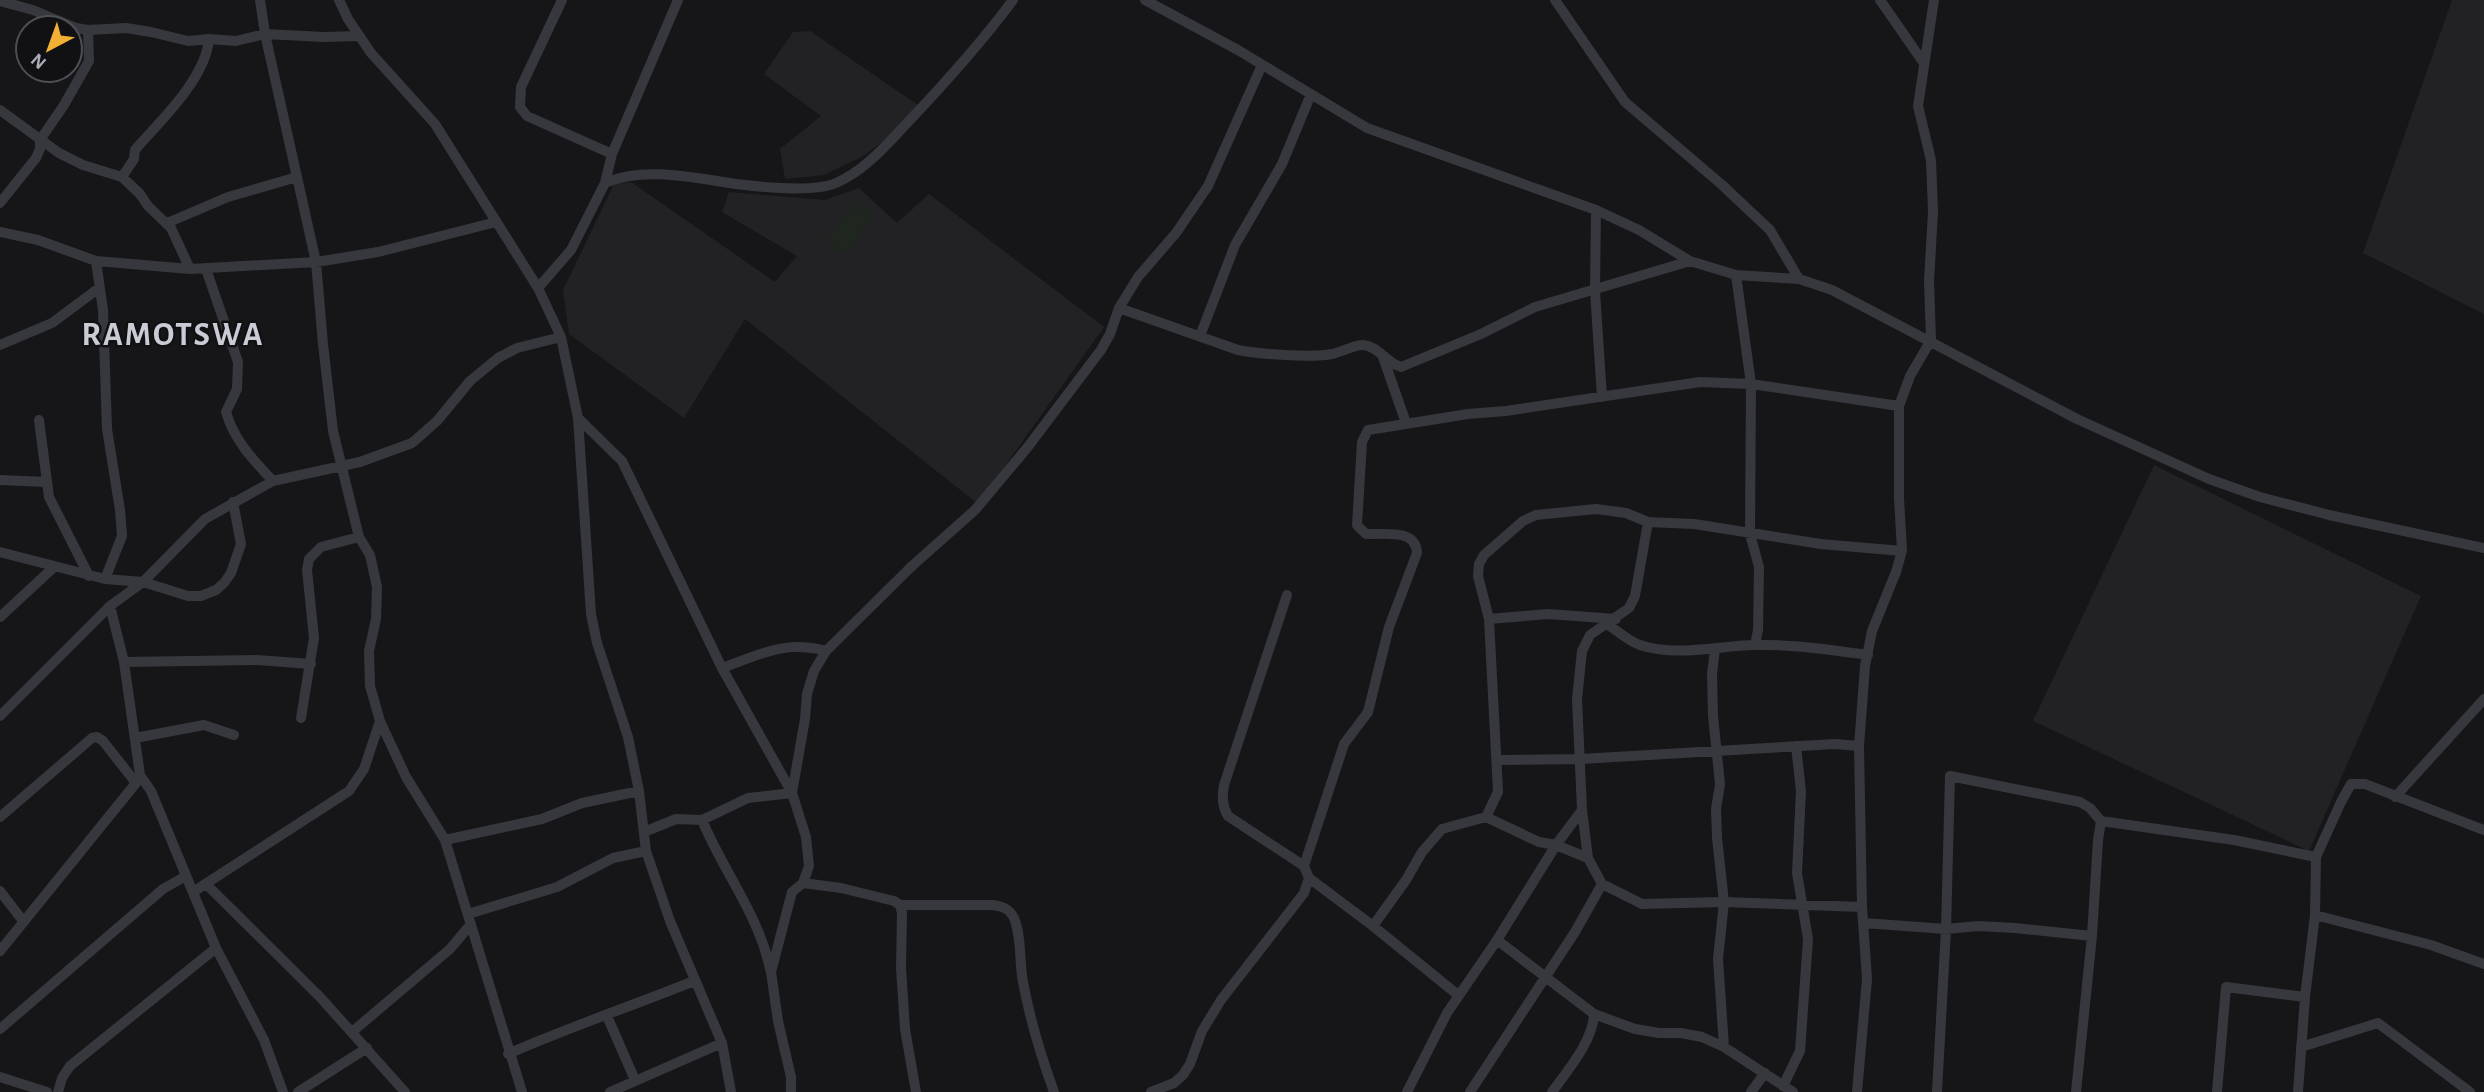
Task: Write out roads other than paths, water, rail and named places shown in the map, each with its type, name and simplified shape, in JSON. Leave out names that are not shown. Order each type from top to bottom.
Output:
[{"type":"street","points":[[260,0],[265,34],[316,262],[323,344],[341,467],[359,537],[370,555],[377,587],[376,619],[369,651],[370,686],[380,721],[406,777],[445,840],[508,1054],[522,1092]]},
{"type":"street","points":[[339,0],[358,36],[394,81],[435,124],[538,288],[561,337],[578,418],[591,614],[597,643],[628,737],[639,791],[646,851],[670,921],[722,1043],[731,1092]]},
{"type":"street","points":[[562,0],[521,87],[520,107],[527,116],[612,154]]},
{"type":"street","points":[[538,288],[571,250],[605,183],[612,154],[678,0]]},
{"type":"street","points":[[605,183],[637,174],[766,188],[834,184],[867,163],[889,142],[957,69],[1013,0]]},
{"type":"street","points":[[1144,0],[1262,65],[1367,128],[1596,210],[1640,230],[1690,261],[1736,275],[1799,279],[1832,290],[2077,419],[2209,479],[2329,515],[2484,548]]},
{"type":"street","points":[[1555,0],[1625,102],[1770,230],[1799,279]]},
{"type":"street","points":[[1880,0],[1923,62]]},
{"type":"street","points":[[1857,1092],[1867,979],[1862,907],[1859,746],[1872,631],[1902,551],[1899,510],[1899,406],[1910,376],[1931,340],[1931,160],[1917,106],[1934,0]]},
{"type":"street","points":[[0,1],[33,10],[76,28],[126,28],[188,41],[236,41],[265,34],[358,36]]},
{"type":"street","points":[[0,203],[36,158],[40,140],[89,61],[88,30]]},
{"type":"street","points":[[122,177],[134,159],[135,150],[194,78],[208,51],[209,39]]},
{"type":"street","points":[[792,793],[807,694],[814,671],[827,652],[912,566],[975,510],[1027,448],[1101,350],[1119,308],[1138,277],[1176,233],[1208,186],[1262,65]]},
{"type":"street","points":[[1200,336],[1235,244],[1282,164],[1311,94]]},
{"type":"street","points":[[0,110],[40,140],[83,165],[122,177],[167,223],[190,269]]},
{"type":"street","points":[[167,223],[228,197],[297,177]]},
{"type":"street","points":[[1596,210],[1595,290],[1602,397]]},
{"type":"street","points":[[0,232],[38,240],[96,261],[206,269],[316,262],[378,252],[496,222]]},
{"type":"street","points":[[96,261],[103,310],[107,429],[122,536],[104,579]]},
{"type":"street","points":[[1119,308],[1254,353],[1329,354],[1361,345],[1375,349],[1395,365],[1406,366],[1535,307],[1690,261]]},
{"type":"street","points":[[206,269],[238,362],[237,389],[226,412],[248,454],[272,481]]},
{"type":"street","points":[[1736,275],[1751,384],[1750,534],[1759,567],[1758,630],[1755,645]]},
{"type":"street","points":[[0,345],[52,323],[99,288]]},
{"type":"street","points":[[0,716],[110,606],[143,582],[205,519],[272,481],[341,467],[412,443],[437,421],[470,381],[498,358],[517,348],[561,337]]},
{"type":"street","points":[[1383,357],[1406,423]]},
{"type":"street","points":[[1304,866],[1344,744],[1368,712],[1389,627],[1418,553],[1414,541],[1406,535],[1366,534],[1357,525],[1362,442],[1365,434],[1373,428],[1700,382],[1751,384],[1899,406]]},
{"type":"street","points":[[578,418],[622,461],[722,668],[792,793],[806,837],[809,866],[803,883],[792,892],[771,972]]},
{"type":"street","points":[[39,420],[52,505],[89,576]]},
{"type":"street","points":[[0,480],[47,482]]},
{"type":"street","points":[[0,552],[89,576],[143,582],[188,596],[201,596],[216,590],[224,583],[231,573],[241,544],[233,502]]},
{"type":"street","points":[[1486,817],[1498,792],[1489,619],[1478,576],[1479,564],[1484,555],[1523,521],[1536,515],[1596,509],[1626,513],[1648,522],[1694,524],[1821,544],[1902,551]]},
{"type":"street","points":[[1648,522],[1635,596],[1629,608],[1590,635],[1582,651],[1577,699],[1582,810],[1588,858],[1602,884],[1642,904],[1724,902],[1862,907]]},
{"type":"street","points":[[300,718],[314,638],[307,570],[309,559],[321,547],[359,537]]},
{"type":"street","points":[[0,617],[54,567]]},
{"type":"street","points":[[1287,595],[1222,798],[1228,816],[1304,866],[1309,878],[1458,995]]},
{"type":"street","points":[[0,951],[138,779],[124,662],[110,606]]},
{"type":"street","points":[[1489,619],[1548,614],[1612,622],[1636,644],[1651,648],[1715,649],[1755,645],[1818,648],[1868,655]]},
{"type":"street","points":[[722,668],[781,647],[808,646],[827,652]]},
{"type":"street","points":[[1715,649],[1712,674],[1713,716],[1720,784],[1716,809],[1717,838],[1724,902],[1718,959],[1724,1047]]},
{"type":"street","points":[[124,662],[257,660],[311,664]]},
{"type":"street","points":[[2395,797],[2484,699]]},
{"type":"street","points":[[193,892],[349,791],[364,769],[380,721]]},
{"type":"street","points":[[135,738],[204,725],[234,735]]},
{"type":"street","points":[[0,817],[92,738],[97,737],[103,741],[152,791],[216,948],[264,1040],[283,1092]]},
{"type":"street","points":[[1497,760],[1581,759],[1835,744],[1859,746]]},
{"type":"street","points":[[1497,940],[1594,1014],[1635,1029],[1691,1035],[1724,1047],[1788,1089],[1800,1051],[1808,939],[1797,873],[1801,791],[1796,746]]},
{"type":"street","points":[[1937,1092],[1946,929],[1950,776],[2080,803],[2090,807],[2101,821],[2234,840],[2316,857]]},
{"type":"street","points":[[2298,1092],[2305,997],[2315,915],[2316,857],[2340,802],[2351,784],[2365,784],[2484,830]]},
{"type":"street","points":[[445,840],[542,819],[582,803],[639,791]]},
{"type":"street","points":[[644,832],[676,819],[702,820],[748,798],[792,793]]},
{"type":"street","points":[[1407,1092],[1458,995],[1497,940],[1556,845],[1582,810]]},
{"type":"street","points":[[1373,926],[1406,880],[1422,852],[1443,829],[1486,817],[1539,842],[1556,845],[1588,858]]},
{"type":"street","points":[[702,820],[765,947],[791,1077],[791,1092]]},
{"type":"street","points":[[2076,1092],[2101,821]]},
{"type":"street","points":[[352,1032],[450,948],[469,919],[557,887],[613,859],[646,851]]},
{"type":"street","points":[[0,1029],[163,890],[186,876]]},
{"type":"street","points":[[1151,1092],[1174,1083],[1183,1075],[1202,1031],[1221,1000],[1304,893],[1309,878]]},
{"type":"street","points":[[803,883],[841,888],[894,901],[900,905],[1001,906],[1013,916],[1017,930],[1031,1019],[1054,1092]]},
{"type":"street","points":[[206,884],[352,1032],[405,1092]]},
{"type":"street","points":[[1470,1092],[1575,932],[1602,884]]},
{"type":"street","points":[[0,891],[23,921]]},
{"type":"street","points":[[900,905],[905,1028],[916,1092]]},
{"type":"street","points":[[2315,915],[2431,945],[2484,964]]},
{"type":"street","points":[[1864,923],[1946,929],[1978,926],[2015,928],[2092,936]]},
{"type":"street","points":[[58,1092],[62,1078],[70,1066],[216,948]]},
{"type":"street","points":[[508,1054],[565,1029],[607,1016],[694,981]]},
{"type":"street","points":[[2217,1092],[2226,986],[2305,997]]},
{"type":"street","points":[[1552,1092],[1586,1039],[1594,1024],[1594,1014]]},
{"type":"street","points":[[607,1016],[635,1080]]},
{"type":"street","points":[[2301,1047],[2378,1023],[2470,1092]]},
{"type":"street","points":[[610,1092],[722,1043]]},
{"type":"street","points":[[298,1092],[367,1048]]},
{"type":"street","points":[[1751,1092],[1765,1073]]},
{"type":"street","points":[[0,1077],[47,1092]]},
{"type":"district","name":"RAMOTSWA","points":[[173,333]]}]
